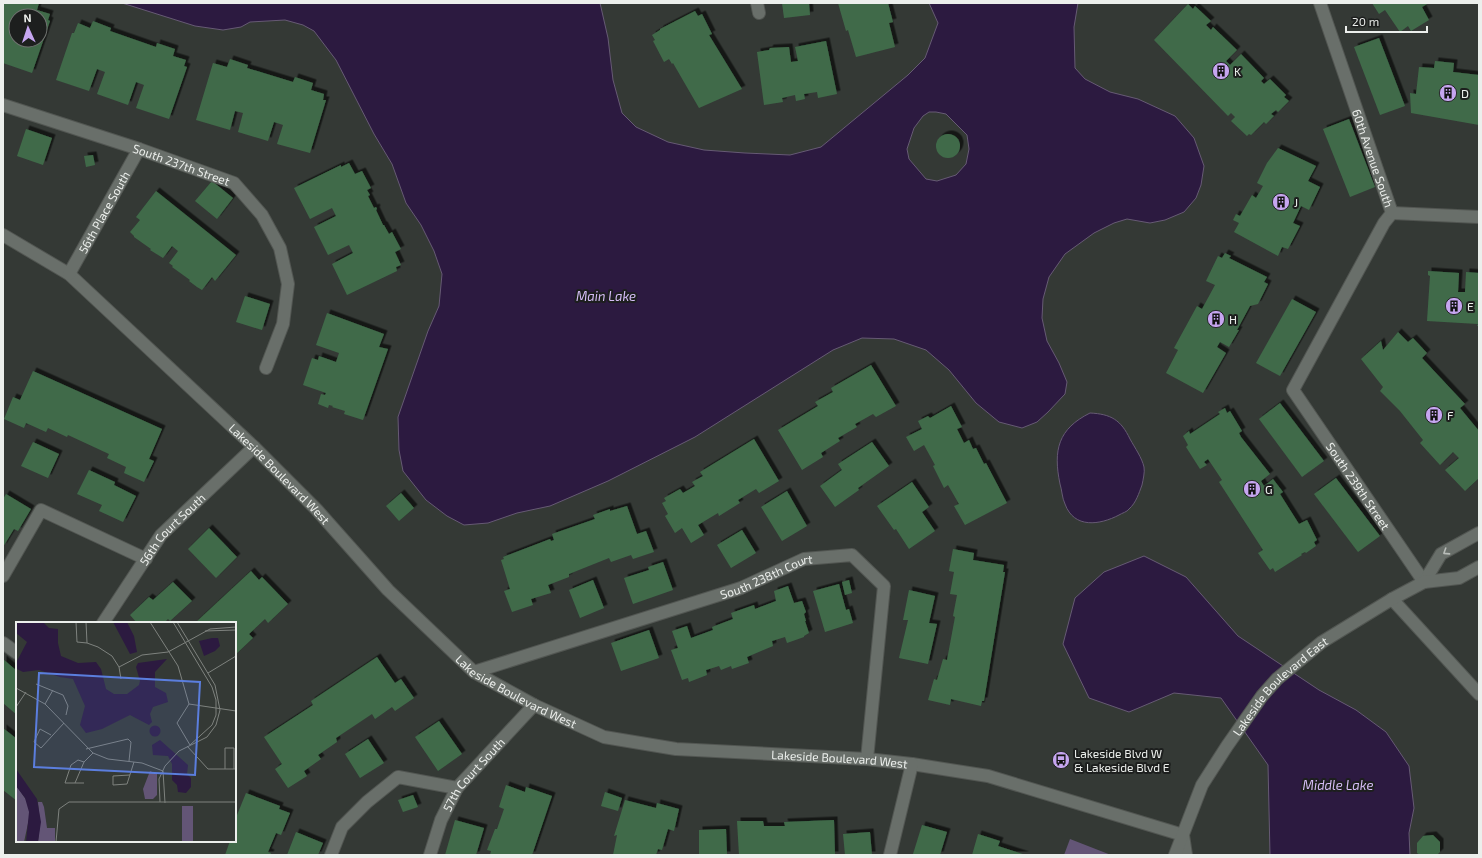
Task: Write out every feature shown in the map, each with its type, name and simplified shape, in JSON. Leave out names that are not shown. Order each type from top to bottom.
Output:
[{"type":"street","name":"60th Avenue South","points":[[1293,390],[1384,223],[1392,212],[1320,3]]},
{"type":"street","name":"South 237th Street","points":[[3,105],[139,149],[234,183],[262,215],[280,248],[288,284],[283,324],[266,368]]},
{"type":"street","name":"56th Place South","points":[[69,274],[139,149]]},
{"type":"street","points":[[1392,212],[1479,217]]},
{"type":"street","name":"Lakeside Boulevard West","points":[[3,236],[69,274],[254,447],[317,510],[388,590],[474,672],[534,705],[604,737],[676,749],[867,759],[912,764],[988,776],[1183,835]]},
{"type":"street","name":"South 239th Street","points":[[1293,390],[1424,582]]},
{"type":"street","name":"56th Court South","points":[[104,622],[162,535],[254,447]]},
{"type":"street","points":[[3,576],[41,510],[146,559]]},
{"type":"street","points":[[1424,582],[1441,554],[1479,533]]},
{"type":"street","name":"South 238th Court","points":[[474,672],[741,588],[804,559],[852,555],[884,586],[867,759]]},
{"type":"street","name":"Lakeside Boulevard East","points":[[1175,855],[1202,785],[1262,696],[1277,679],[1322,642],[1392,599],[1424,582],[1458,578],[1479,568]]},
{"type":"street","points":[[1392,599],[1479,694]]},
{"type":"street","points":[[3,643],[16,652]]},
{"type":"street","name":"57th Court South","points":[[430,855],[441,820],[457,788],[534,705]]},
{"type":"street","points":[[890,855],[912,764]]},
{"type":"street","points":[[331,855],[342,827],[367,802],[398,777],[457,788]]},
{"type":"street","name":"Lakeside Boulevard East","points":[[1183,835],[1186,855]]},
{"type":"shaded area","points":[[1070,839],[1111,855],[1064,855]]},
{"type":"water","name":"Main Lake","points":[[122,3],[600,3],[608,38],[613,80],[622,113],[636,127],[668,142],[704,150],[790,155],[821,147],[908,75],[925,58],[938,23],[929,3],[1078,3],[1074,27],[1075,68],[1085,79],[1110,92],[1138,99],[1175,116],[1194,138],[1204,166],[1201,185],[1196,198],[1184,212],[1165,220],[1150,223],[1127,219],[1114,223],[1094,233],[1065,254],[1049,277],[1043,299],[1042,318],[1047,341],[1067,382],[1065,394],[1037,422],[1022,428],[999,422],[976,403],[949,370],[926,350],[894,339],[862,338],[833,350],[695,437],[608,481],[550,506],[517,513],[488,523],[464,525],[447,516],[426,500],[403,471],[399,450],[398,417],[428,331],[439,306],[442,274],[434,251],[421,225],[406,203],[392,164],[374,134],[336,60],[314,31],[303,25],[285,20],[250,22],[241,27],[223,30],[195,26]],"holes":[[[929,112],[946,114],[967,135],[969,149],[966,164],[956,175],[937,181],[926,179],[909,159],[907,149],[914,128],[923,116]]]},
{"type":"water","points":[[1090,413],[1110,417],[1123,427],[1138,453],[1144,469],[1142,485],[1134,504],[1126,512],[1096,523],[1081,521],[1069,512],[1064,502],[1057,461],[1060,442],[1065,434],[1079,419]]},
{"type":"water","name":"Middle Lake","points":[[1144,556],[1186,577],[1238,636],[1319,690],[1356,710],[1386,732],[1409,766],[1414,808],[1409,833],[1410,855],[1270,855],[1268,765],[1221,698],[1174,693],[1129,712],[1089,698],[1063,644],[1075,598],[1104,572]]},
{"type":"building","points":[[3,3],[39,3],[38,8],[8,8],[8,48],[41,48],[32,73],[3,63]]},
{"type":"building","points":[[782,3],[809,3],[810,15],[784,18]]},
{"type":"building","points":[[838,3],[888,3],[893,22],[889,23],[895,47],[856,57],[848,30],[846,31]]},
{"type":"building","points":[[1372,3],[1429,3],[1422,7],[1429,20],[1411,31],[1408,26],[1400,32],[1385,10],[1379,14]]},
{"type":"building","name":"K","points":[[1188,4],[1193,9],[1195,6],[1211,21],[1206,25],[1211,30],[1213,27],[1237,50],[1226,61],[1230,65],[1241,54],[1264,78],[1261,81],[1264,84],[1270,79],[1286,95],[1284,97],[1289,101],[1278,112],[1276,110],[1271,114],[1274,116],[1266,124],[1264,122],[1251,135],[1249,134],[1247,136],[1231,121],[1235,117],[1231,113],[1228,116],[1154,40]]},
{"type":"building","points":[[695,11],[698,16],[702,14],[712,34],[709,35],[742,89],[699,108],[673,63],[672,64],[669,59],[664,62],[653,41],[655,40],[652,35],[660,29]]},
{"type":"building","points":[[93,21],[111,28],[110,31],[156,47],[157,43],[175,49],[173,56],[186,60],[184,66],[187,67],[169,119],[136,108],[144,85],[136,82],[128,105],[97,94],[105,72],[97,69],[89,91],[56,80],[72,33],[74,33],[78,23],[90,28]]},
{"type":"building","points":[[1379,38],[1405,106],[1380,115],[1354,47]]},
{"type":"building","points":[[826,41],[837,94],[818,98],[817,92],[804,94],[805,99],[796,101],[795,95],[782,98],[783,102],[764,105],[757,52],[769,50],[770,48],[789,47],[791,62],[798,61],[795,47]]},
{"type":"building","points":[[230,59],[248,65],[247,68],[293,82],[295,77],[313,83],[311,90],[324,94],[323,100],[326,100],[310,153],[277,144],[283,125],[274,122],[268,141],[238,132],[243,113],[235,111],[230,130],[196,120],[213,63],[227,67]]},
{"type":"building","name":"D","points":[[1435,61],[1454,63],[1453,72],[1479,75],[1479,125],[1411,113],[1410,93],[1416,94],[1419,67],[1434,68]]},
{"type":"building","points":[[1349,119],[1375,187],[1350,197],[1323,129]]},
{"type":"building","points":[[26,129],[52,138],[43,165],[17,156]]},
{"type":"building","points":[[943,134],[953,134],[960,141],[960,151],[953,158],[943,158],[936,151],[936,141]]},
{"type":"building","name":"J","points":[[1278,148],[1316,166],[1308,181],[1320,187],[1309,210],[1301,206],[1293,223],[1300,226],[1288,249],[1282,247],[1278,256],[1234,232],[1239,223],[1233,220],[1236,214],[1240,216],[1252,195],[1256,198],[1263,186],[1257,183],[1267,163]]},
{"type":"building","points":[[93,155],[95,165],[86,167],[84,156]]},
{"type":"building","points":[[349,163],[355,174],[362,171],[371,188],[367,190],[370,195],[368,196],[374,208],[376,207],[383,225],[389,234],[392,232],[401,249],[395,252],[401,265],[396,267],[397,271],[347,295],[332,264],[353,253],[349,245],[328,255],[314,227],[336,216],[332,208],[310,219],[294,188],[341,165],[341,167]]},
{"type":"building","points":[[212,181],[233,198],[217,219],[195,201]]},
{"type":"building","points":[[156,191],[236,255],[215,281],[212,277],[202,290],[189,281],[190,280],[172,267],[173,266],[169,263],[178,251],[172,246],[163,258],[150,250],[151,249],[134,237],[130,232],[140,220],[136,217]]},
{"type":"building","name":"H","points":[[1225,253],[1231,256],[1229,258],[1267,277],[1264,282],[1268,284],[1258,304],[1250,306],[1229,347],[1220,342],[1217,347],[1226,353],[1203,393],[1166,373],[1178,350],[1174,348],[1197,306],[1202,309],[1215,285],[1206,281],[1218,256],[1222,258]]},
{"type":"building","name":"E","points":[[1428,271],[1459,273],[1458,292],[1465,292],[1466,272],[1479,273],[1479,326],[1477,326],[1478,324],[1427,321],[1430,276],[1428,275]]},
{"type":"building","points":[[245,296],[270,304],[262,330],[236,322]]},
{"type":"building","points":[[1292,299],[1316,312],[1280,376],[1256,363]]},
{"type":"building","points":[[327,313],[384,334],[379,347],[388,349],[363,420],[344,414],[345,411],[332,407],[333,406],[329,405],[328,408],[318,404],[321,394],[325,395],[326,393],[303,385],[312,358],[318,360],[319,356],[336,362],[339,353],[316,345]]},
{"type":"building","name":"F","points":[[1398,332],[1408,342],[1413,338],[1427,353],[1422,358],[1465,404],[1460,408],[1479,431],[1479,478],[1465,491],[1445,470],[1459,458],[1453,452],[1440,465],[1420,443],[1423,440],[1400,411],[1380,391],[1383,387],[1361,359],[1381,341],[1383,350]]},
{"type":"building","points":[[871,365],[896,406],[876,417],[873,414],[855,424],[857,427],[838,438],[840,441],[821,453],[823,457],[802,470],[778,430],[818,406],[815,402],[833,392],[831,388]]},
{"type":"building","points":[[33,371],[162,429],[149,459],[154,461],[144,482],[124,473],[126,467],[107,458],[109,454],[68,435],[67,437],[48,428],[46,432],[26,423],[24,428],[4,419],[13,397],[20,400]]},
{"type":"building","points":[[1280,403],[1324,461],[1302,477],[1259,419]]},
{"type":"building","points":[[951,406],[962,427],[957,429],[964,443],[969,440],[973,449],[976,448],[984,464],[986,463],[1007,503],[965,525],[954,506],[959,504],[948,485],[944,488],[933,466],[935,465],[924,445],[914,451],[906,437],[922,429],[918,421],[928,416],[930,418]]},
{"type":"building","name":"G","points":[[1225,408],[1227,413],[1230,411],[1242,431],[1239,433],[1241,437],[1270,474],[1261,481],[1264,486],[1273,479],[1283,492],[1280,494],[1299,524],[1307,520],[1317,540],[1314,542],[1316,546],[1306,553],[1301,554],[1302,555],[1275,572],[1273,568],[1270,570],[1258,553],[1263,550],[1219,482],[1222,480],[1208,459],[1204,462],[1207,465],[1200,469],[1186,447],[1188,445],[1183,436],[1189,431],[1190,434],[1220,414],[1218,412]]},
{"type":"building","points":[[754,439],[779,481],[759,493],[756,489],[738,500],[740,503],[719,516],[718,513],[698,525],[704,535],[691,543],[682,528],[675,533],[665,516],[668,514],[662,503],[666,501],[664,498],[680,489],[683,493],[695,486],[692,482],[703,476],[700,472]]},
{"type":"building","points":[[33,442],[59,454],[48,478],[21,466]]},
{"type":"building","points":[[872,442],[889,466],[858,488],[859,490],[835,507],[820,486],[842,470],[838,464]]},
{"type":"building","points":[[89,470],[115,482],[114,485],[136,496],[123,522],[99,511],[102,505],[77,494]]},
{"type":"building","points":[[1336,478],[1380,536],[1358,552],[1314,494]]},
{"type":"building","points":[[912,482],[929,507],[922,512],[935,531],[909,549],[896,529],[894,530],[877,506]]},
{"type":"building","points":[[787,491],[807,526],[782,541],[761,507]]},
{"type":"building","points":[[401,493],[414,508],[399,521],[386,506]]},
{"type":"building","points":[[6,494],[31,509],[18,531],[14,529],[3,547],[3,499]]},
{"type":"building","points":[[627,506],[637,534],[646,531],[654,552],[633,559],[631,555],[611,562],[609,558],[569,574],[569,577],[548,585],[551,593],[531,599],[533,605],[512,612],[504,591],[510,589],[501,560],[504,559],[503,557],[550,539],[551,541],[554,540],[552,534],[595,519],[593,515],[610,509],[610,511]]},
{"type":"building","points":[[209,528],[237,557],[216,578],[188,549]]},
{"type":"building","points":[[742,530],[756,553],[731,568],[717,545]]},
{"type":"building","points":[[953,549],[974,553],[973,560],[1004,565],[1003,572],[1005,572],[984,701],[982,701],[981,706],[951,699],[950,705],[928,700],[934,679],[937,680],[943,659],[947,660],[955,617],[953,616],[957,595],[950,594],[954,572],[949,571]]},
{"type":"building","points":[[663,562],[673,590],[633,604],[624,578],[649,570],[648,567]]},
{"type":"building","points":[[251,571],[259,580],[262,577],[288,604],[268,623],[265,619],[249,634],[253,638],[236,654],[236,622],[196,622]]},
{"type":"building","points":[[593,580],[604,608],[580,618],[569,590]]},
{"type":"building","points":[[849,580],[852,593],[845,595],[842,582]]},
{"type":"building","points":[[173,582],[192,601],[170,621],[168,619],[165,622],[136,622],[130,615],[149,597],[153,600]]},
{"type":"building","points":[[839,584],[846,610],[849,609],[853,623],[825,632],[813,591]]},
{"type":"building","points":[[788,586],[794,603],[802,601],[806,612],[804,614],[805,621],[809,633],[804,637],[787,643],[785,637],[772,641],[773,646],[747,657],[749,663],[732,669],[731,666],[721,670],[719,666],[706,670],[707,675],[689,682],[688,678],[682,680],[671,650],[678,648],[672,631],[687,626],[691,638],[713,630],[712,627],[733,619],[731,613],[754,605],[755,609],[776,601],[774,591]]},
{"type":"building","points":[[909,590],[935,596],[929,623],[937,624],[928,664],[899,658],[908,620],[903,620]]},
{"type":"building","points":[[649,630],[659,658],[621,671],[611,643]]},
{"type":"building","points":[[377,657],[395,683],[401,679],[414,698],[395,711],[392,707],[375,719],[372,714],[336,738],[337,742],[318,755],[321,759],[304,771],[307,776],[288,788],[275,769],[282,764],[264,737],[313,705],[311,701]]},
{"type":"building","points":[[3,659],[16,670],[16,714],[3,703]]},
{"type":"building","points":[[439,721],[462,754],[438,771],[415,737]]},
{"type":"building","points":[[3,728],[16,738],[16,800],[3,790]]},
{"type":"building","points":[[368,739],[384,763],[360,778],[345,754]]},
{"type":"building","points":[[506,785],[525,792],[526,787],[552,796],[532,855],[490,855],[491,851],[487,850],[504,809],[499,807]]},
{"type":"building","points":[[605,792],[622,798],[618,811],[601,806]]},
{"type":"building","points":[[246,793],[280,806],[279,809],[290,813],[281,835],[276,833],[268,852],[271,853],[270,855],[225,855],[230,842],[236,842],[236,818]]},
{"type":"building","points":[[413,795],[418,807],[403,812],[398,800]]},
{"type":"building","points":[[625,800],[656,808],[657,803],[679,809],[674,831],[668,829],[662,850],[658,849],[656,855],[613,855],[617,835],[614,836]]},
{"type":"building","points":[[455,820],[484,828],[476,855],[445,855]]},
{"type":"building","points":[[834,820],[835,855],[739,855],[737,821],[763,821],[764,826],[785,826],[784,822]]},
{"type":"building","points":[[922,825],[947,832],[940,855],[913,854]]},
{"type":"building","points":[[726,829],[727,855],[699,855],[699,830]]},
{"type":"building","points":[[296,832],[323,843],[318,855],[287,855]]},
{"type":"building","points":[[870,832],[872,855],[845,855],[843,834]]},
{"type":"building","points":[[978,834],[1000,841],[998,846],[1026,855],[972,855]]},
{"type":"building","points":[[1433,835],[1440,842],[1440,852],[1437,855],[1420,855],[1417,853],[1417,843],[1423,836]]},
{"type":"place","name":"K","points":[[1221,71]]},
{"type":"place","name":"D","points":[[1448,93]]},
{"type":"place","name":"J","points":[[1281,202]]},
{"type":"place","name":"E","points":[[1454,306]]},
{"type":"place","name":"H","points":[[1216,319]]},
{"type":"place","name":"F","points":[[1434,415]]},
{"type":"place","name":"G","points":[[1252,489]]},
{"type":"place","name":"Lakeside Blvd W & Lakeside Blvd E","points":[[1061,760]]}]
